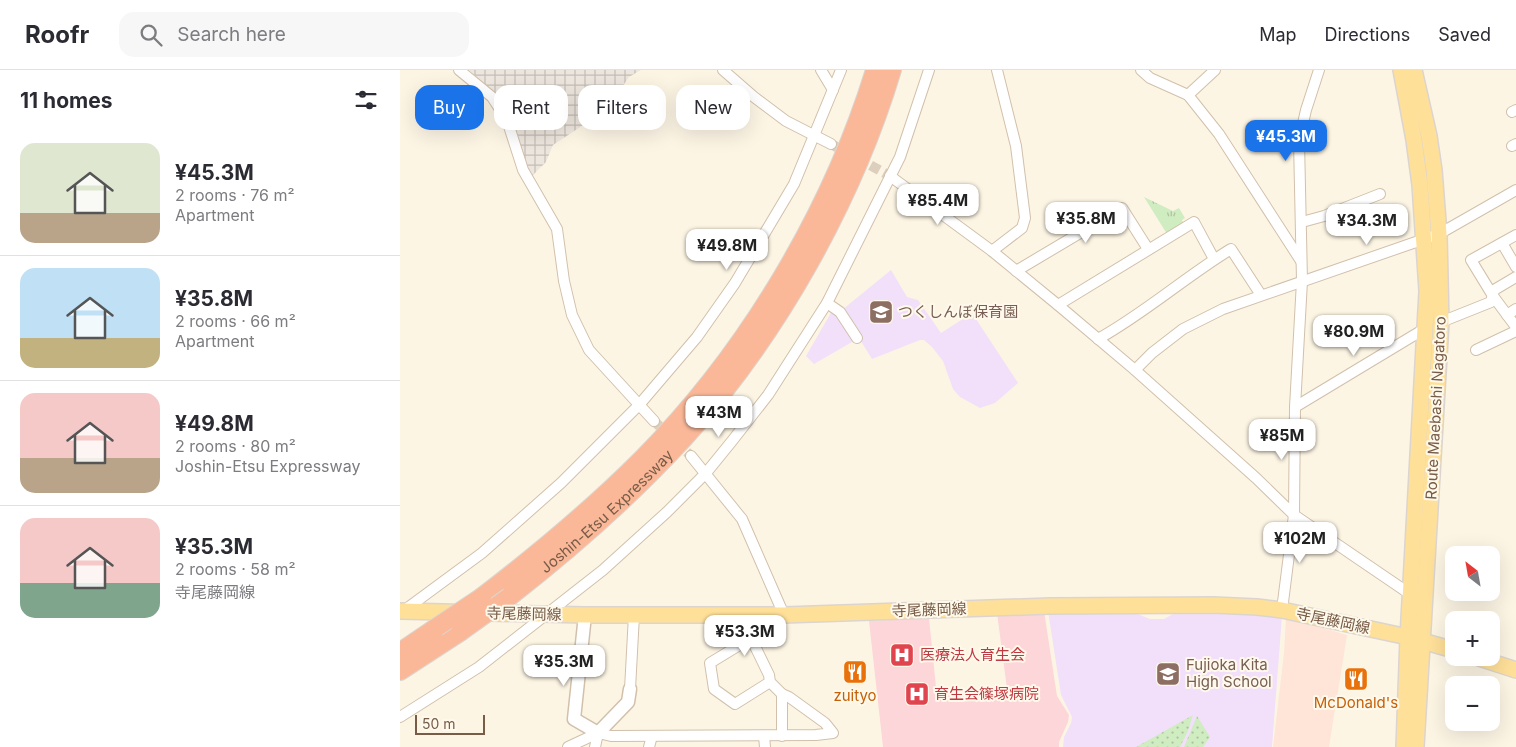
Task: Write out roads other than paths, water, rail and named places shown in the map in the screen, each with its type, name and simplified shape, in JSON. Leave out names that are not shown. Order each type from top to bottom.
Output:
[{"type":"highway","name":"Joshin-Etsu Expressway","points":[[400,652],[482,597],[545,548],[609,491],[673,425],[730,355],[762,308],[805,237],[844,155],[875,70]]},
{"type":"highway","name":"Joshin-Etsu Expressway","points":[[400,671],[509,597],[578,542],[627,497],[687,435],[744,364],[796,285],[840,203],[875,120],[892,70]]},
{"type":"main road","name":"Route Maebashi Nagatoro","points":[[1401,70],[1420,185],[1427,291],[1410,594],[1404,747]]},
{"type":"main road","name":"Route Maebashi Nagatoro","points":[[1414,70],[1429,136],[1434,170],[1439,234],[1441,322],[1424,641],[1416,747]]},
{"type":"main road","name":"寺尾藤岡線","points":[[401,612],[784,616],[1102,605],[1214,605],[1282,610],[1408,637],[1445,647]]},
{"type":"main road","points":[[1500,665],[1516,670]]},
{"type":"street","points":[[460,70],[492,97],[507,120],[523,170],[557,229],[566,291],[572,315],[589,350],[654,421]]},
{"type":"street","points":[[722,70],[786,121],[831,144]]},
{"type":"street","points":[[821,70],[833,90]]},
{"type":"street","points":[[829,70],[833,90]]},
{"type":"street","points":[[401,612],[489,546],[561,483],[639,405],[697,337],[734,283],[794,184],[841,70]]},
{"type":"street","points":[[400,717],[479,667],[603,570],[633,544],[706,473],[768,395],[827,304],[900,157],[929,70]]},
{"type":"street","points":[[992,251],[1022,228],[1026,218],[1016,146],[996,70]]},
{"type":"street","points":[[1141,70],[1150,78],[1188,95],[1220,134],[1302,262]]},
{"type":"street","points":[[1188,95],[1215,70]]},
{"type":"street","points":[[1282,610],[1294,515],[1295,407],[1302,281],[1299,141],[1306,110],[1319,70]]},
{"type":"street","points":[[890,176],[992,251],[1058,305],[1135,370],[1256,478],[1294,515],[1410,594]]},
{"type":"street","points":[[1135,370],[1152,353],[1183,329],[1223,309],[1425,240],[1516,190]]},
{"type":"street","points":[[1302,222],[1324,216],[1380,194]]},
{"type":"street","points":[[1016,271],[1122,208],[1148,249]]},
{"type":"street","points":[[1058,305],[1194,222],[1214,259]]},
{"type":"street","points":[[1476,350],[1516,329],[1511,312],[1493,296],[1471,260],[1516,235]]},
{"type":"street","points":[[1502,243],[1516,267]]},
{"type":"street","points":[[1098,339],[1127,323],[1214,259],[1231,249],[1261,295]]},
{"type":"street","points":[[1441,322],[1492,302],[1494,290],[1516,277]]},
{"type":"street","points":[[827,304],[840,312],[857,338]]},
{"type":"street","points":[[1295,407],[1426,328]]},
{"type":"street","points":[[691,456],[742,519],[784,616]]},
{"type":"street","points":[[585,615],[574,719],[598,733],[611,736],[782,736],[834,733],[825,723],[782,694],[770,682],[769,675],[751,638],[710,663],[714,689],[735,704],[770,682]]},
{"type":"street","points":[[568,747],[598,733],[628,702],[634,615]]},
{"type":"street","points":[[782,694],[782,736]]},
{"type":"street","points":[[594,747],[598,733]]},
{"type":"street","points":[[816,735],[816,747]]},
{"type":"street","points":[[649,747],[652,736]]},
{"type":"street","points":[[764,736],[765,747]]},
{"type":"tunnel","points":[[831,144],[890,176]]},
{"type":"tunnel","points":[[654,421],[691,456]]},
{"type":"place","name":"つくしんぼ保育園","points":[[881,312]]},
{"type":"place","name":"医療法人育生会","points":[[902,655]]},
{"type":"place","name":"zuityo","points":[[855,672]]},
{"type":"place","name":"Fujioka Kita High School","points":[[1168,674]]},
{"type":"place","name":"McDonald's","points":[[1356,679]]},
{"type":"place","name":"育生会篠塚病院","points":[[917,694]]}]
